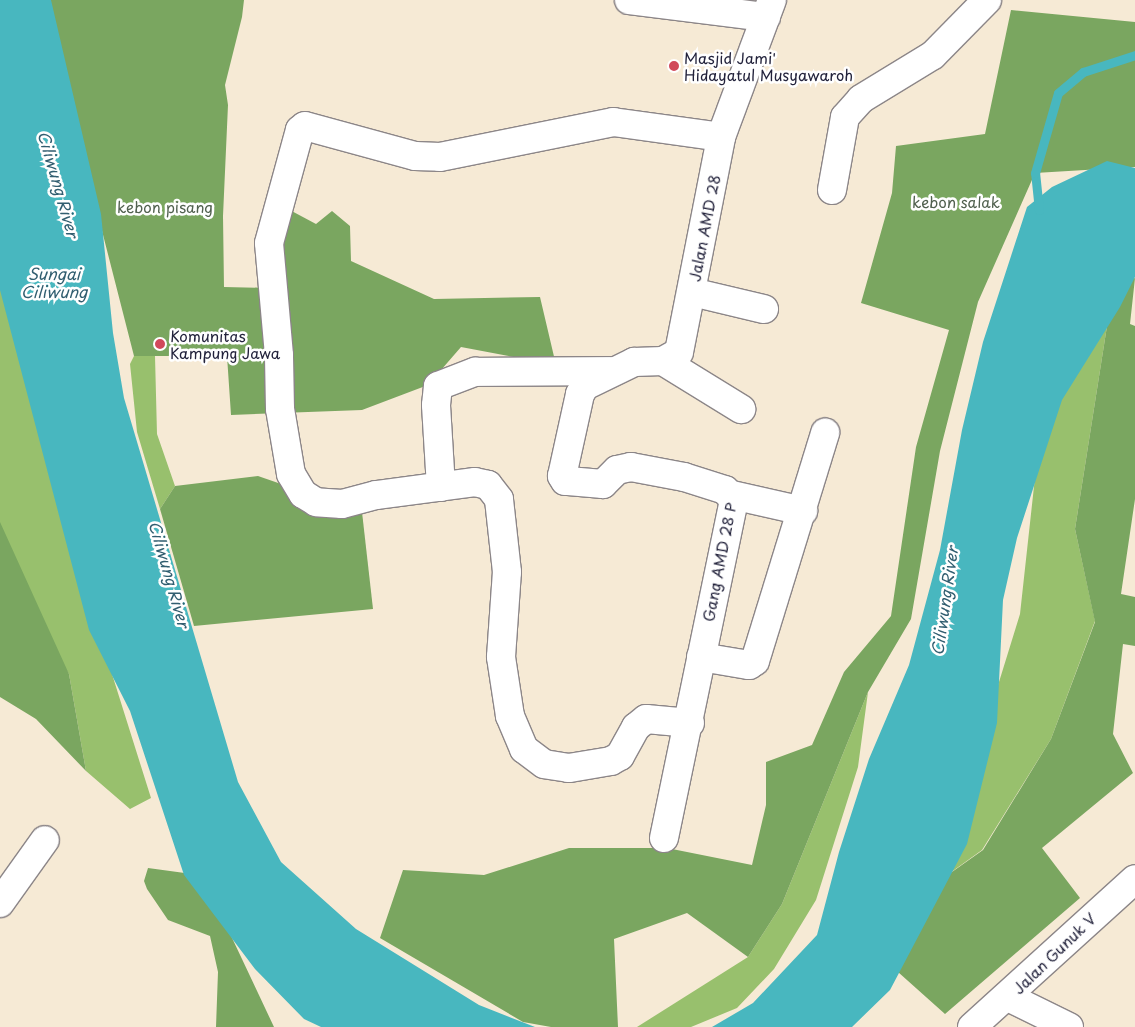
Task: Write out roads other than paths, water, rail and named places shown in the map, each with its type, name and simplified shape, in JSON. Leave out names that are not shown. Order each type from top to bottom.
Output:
[{"type":"street","points":[[630,0],[769,8]]},
{"type":"street","points":[[832,190],[845,117],[861,100],[933,55],[987,0]]},
{"type":"street","name":"Jalan AMD 28","points":[[663,361],[680,352],[721,137],[769,8]]},
{"type":"street","points":[[690,723],[640,721],[620,756],[594,764],[556,768],[544,764],[524,749],[510,716],[501,657],[507,572],[499,499],[488,485],[475,482],[327,504],[303,494],[290,474],[280,409],[279,355],[269,243],[270,230],[300,130],[312,126],[388,150],[440,157],[613,122],[721,137]]},
{"type":"street","points":[[692,292],[764,309]]},
{"type":"street","points":[[441,487],[436,405],[438,386],[475,372],[621,371],[634,362],[663,361],[741,409]]},
{"type":"street","name":"Gang AMD 28 P","points":[[621,371],[598,377],[585,386],[580,394],[562,476],[565,481],[603,484],[617,470],[631,467],[684,477],[732,495],[734,500],[701,657],[690,723],[664,838]]},
{"type":"street","points":[[701,657],[749,665],[755,661],[803,511],[825,433]]},
{"type":"street","points":[[732,495],[803,511]]},
{"type":"street","points":[[0,903],[45,840]]},
{"type":"street","name":"Jalan Gunuk V","points":[[972,1027],[1008,997],[1063,942],[1135,879]]},
{"type":"street","points":[[1008,997],[1069,1027]]},
{"type":"water","name":"Sungai Ciliwung","points":[[0,0],[51,0],[101,214],[113,333],[124,398],[238,782],[281,862],[356,929],[479,1005],[535,1027],[321,1027],[304,1019],[255,969],[184,875],[130,711],[89,630],[0,290]]},
{"type":"water","name":"Ciliwung River","points":[[1107,161],[1135,168],[1135,277],[1120,307],[1062,400],[1017,538],[1003,600],[997,723],[967,844],[890,990],[852,1027],[712,1027],[753,1003],[817,935],[839,852],[869,759],[909,665],[940,550],[962,430],[983,342],[1027,207],[1052,187]]},
{"type":"waterway","points":[[1039,210],[1035,173],[1058,93],[1083,72],[1135,55]]},
{"type":"place","name":"Masjid Jami' Hidayatul Musyawaroh","points":[[674,66]]},
{"type":"place","name":"Komunitas Kampung Jawa","points":[[160,344]]},
{"type":"park label","name":"kebon salak","points":[[956,202]]},
{"type":"park label","name":"kebon pisang","points":[[165,207]]}]
